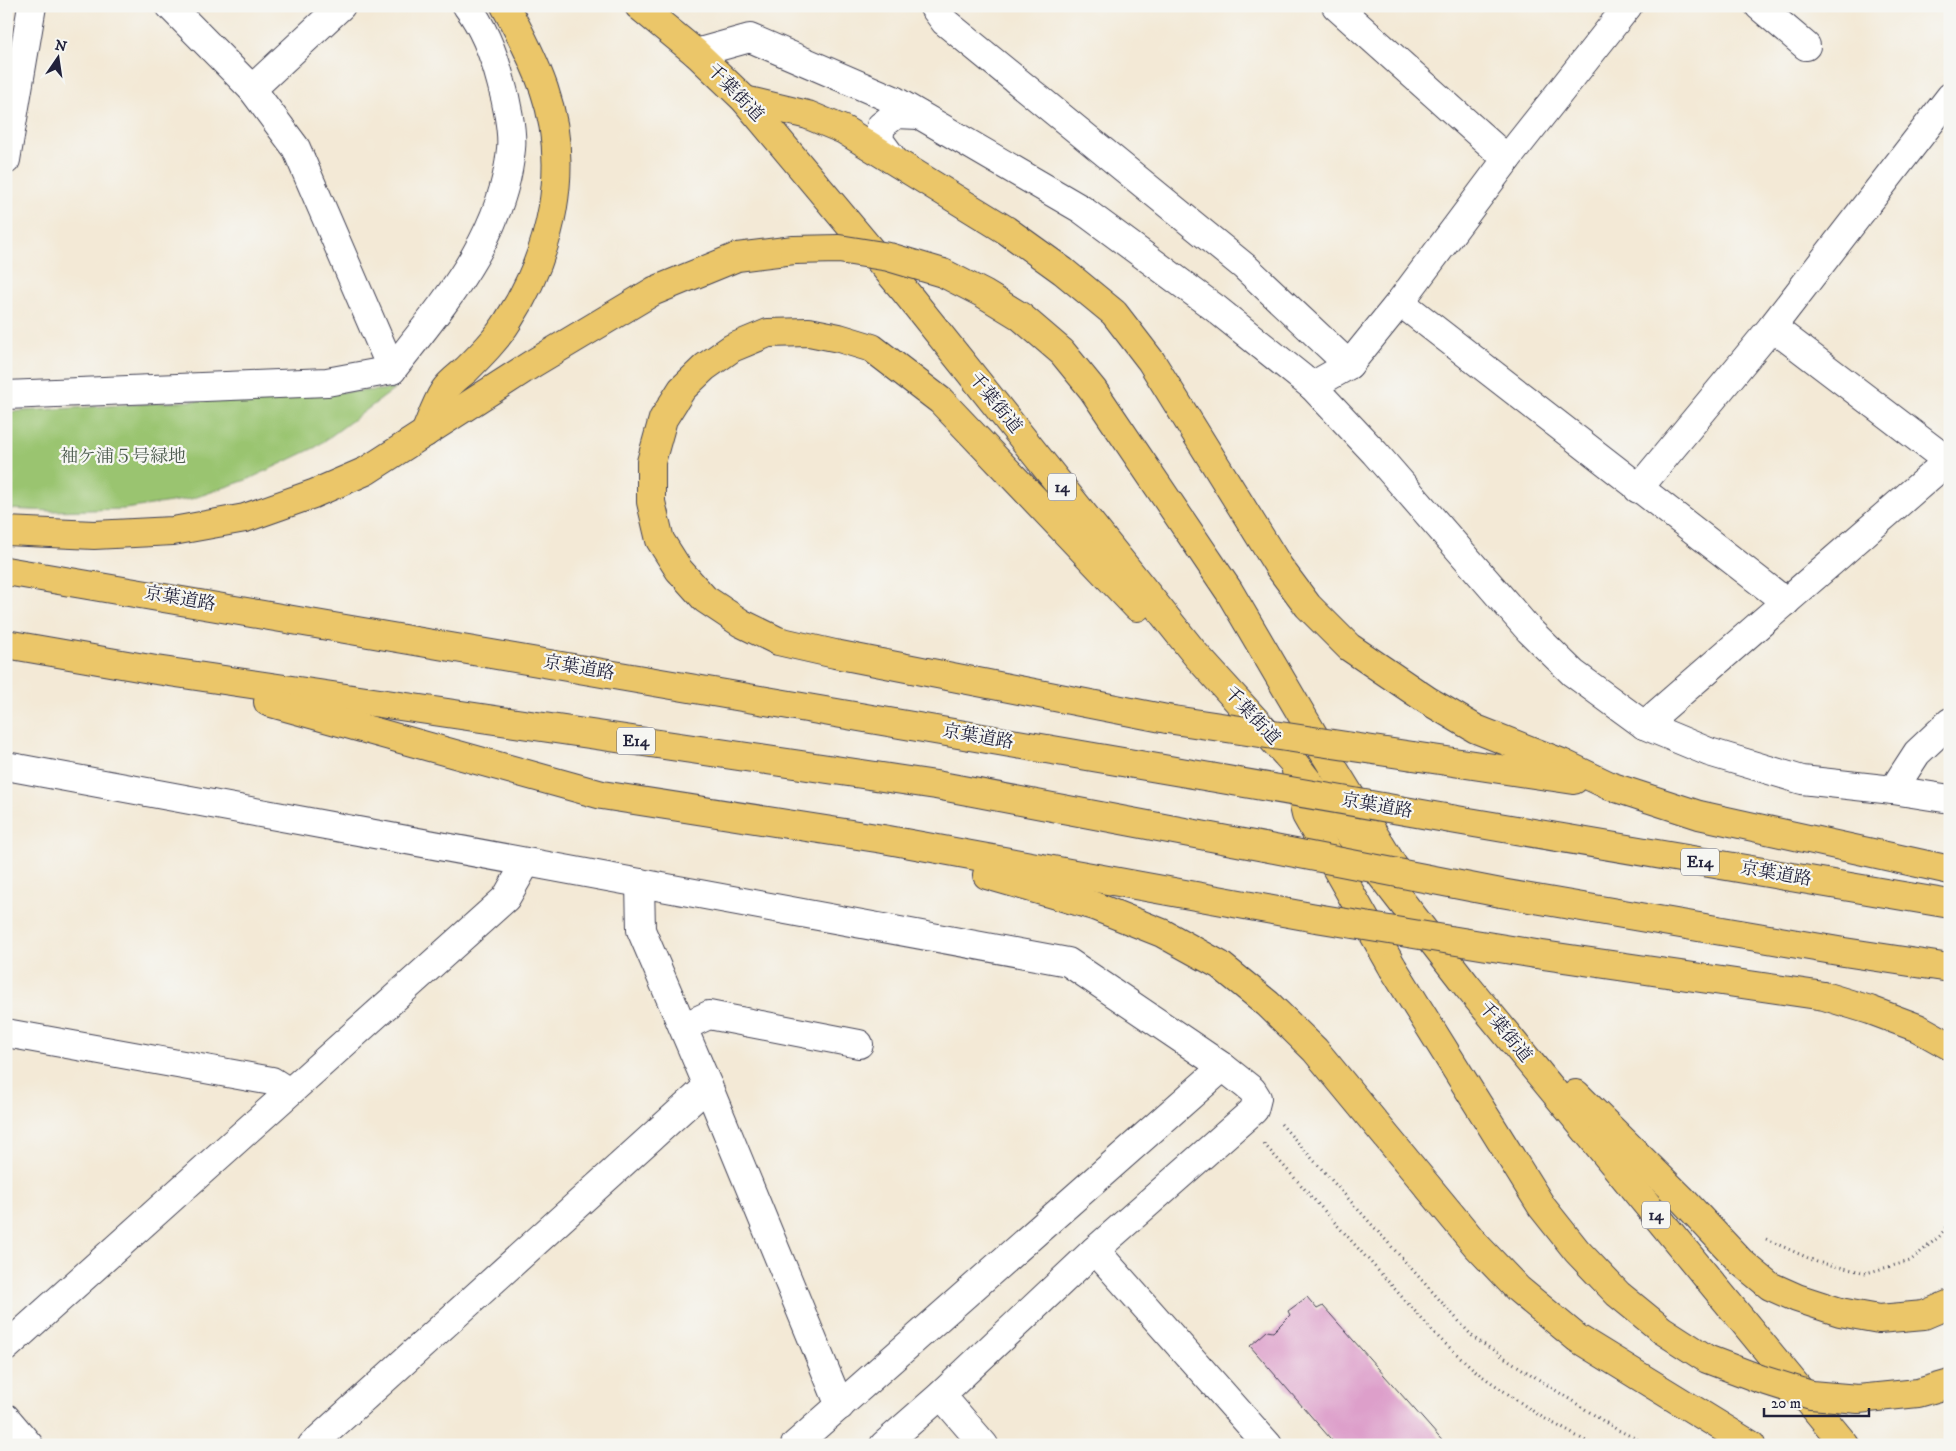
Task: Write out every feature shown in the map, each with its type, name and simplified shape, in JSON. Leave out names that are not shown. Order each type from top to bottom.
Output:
[{"type":"highway","points":[[425,433],[444,391],[485,352],[508,322],[525,292],[542,254],[552,215],[557,178],[551,116],[545,90],[533,60],[505,6]]},
{"type":"highway","name":"千葉街道","points":[[638,6],[696,53],[744,100],[904,290],[1196,655],[1294,763],[1467,986],[1845,1445]]},
{"type":"highway","points":[[744,100],[808,115],[844,130],[1006,230],[1062,271],[1114,313],[1151,361],[1279,567],[1308,606],[1349,647],[1427,700],[1476,729],[1562,763],[1610,786],[1700,815],[1950,870]]},
{"type":"highway","points":[[6,531],[94,535],[174,532],[245,518],[313,494],[366,471],[532,364],[654,291],[737,257],[794,250],[839,249],[889,257],[943,273],[984,294],[1020,316],[1062,352],[1093,390],[1229,591],[1323,751],[1467,986],[1683,1200],[1741,1262],[1770,1286],[1797,1298],[1840,1312],[1879,1319],[1924,1315],[1950,1304]]},
{"type":"highway","points":[[1196,655],[1152,623],[940,401],[872,348],[810,332],[768,334],[732,348],[705,366],[682,389],[663,418],[651,462],[651,502],[660,540],[679,570],[705,599],[741,623],[778,641],[1167,719],[1610,786]]},
{"type":"highway","name":"京葉道路","points":[[6,571],[1950,904]]},
{"type":"highway","name":"E14","points":[[6,644],[156,670],[936,785],[1501,893],[1844,952],[1950,968]]},
{"type":"highway","points":[[156,670],[602,794],[883,839],[1316,918],[1536,954],[1824,996],[1870,1010],[1918,1028],[1950,1046]]},
{"type":"highway","points":[[1294,763],[1306,815],[1393,968],[1542,1206],[1577,1251],[1618,1294],[1662,1330],[1707,1359],[1760,1379],[1811,1395],[1858,1399],[1918,1393],[1950,1384]]},
{"type":"highway","points":[[883,839],[939,862],[1094,906],[1162,933],[1220,965],[1268,1004],[1314,1050],[1476,1245],[1518,1289],[1577,1338],[1751,1445]]},
{"type":"street","points":[[6,160],[32,6]]},
{"type":"street","points":[[170,6],[252,89],[296,148],[392,370]]},
{"type":"street","points":[[252,89],[340,6]]},
{"type":"street","points":[[6,395],[327,382],[392,370],[443,304],[477,254],[502,197],[511,148],[506,99],[493,52],[474,15],[467,6]]},
{"type":"street","points":[[1336,6],[1507,159]]},
{"type":"street","points":[[1312,386],[1348,365],[1400,302],[1507,159],[1628,6]]},
{"type":"street","points":[[1759,6],[1806,46]]},
{"type":"street","points":[[946,11],[1245,267],[1348,365]]},
{"type":"street","points":[[696,53],[750,38],[894,100],[1081,209],[1215,308],[1312,386],[1375,453],[1529,630],[1573,673],[1644,725],[1709,752],[1802,780],[1893,790],[1950,799]]},
{"type":"street","points":[[1638,488],[1772,327],[1950,97]]},
{"type":"street","points":[[892,159],[879,140],[881,126],[896,114],[919,115]]},
{"type":"street","points":[[1400,302],[1786,602]]},
{"type":"street","points":[[1644,725],[1949,460],[1772,327]]},
{"type":"street","points":[[1893,790],[1917,753],[1950,722]]},
{"type":"street","points":[[6,766],[1068,962],[1223,1067],[1252,1090],[1257,1098],[1254,1110],[1095,1250],[941,1395],[884,1445]]},
{"type":"street","points":[[6,1347],[506,898],[526,863]]},
{"type":"street","points":[[640,884],[641,930],[708,1086],[840,1406]]},
{"type":"street","points":[[683,1027],[709,1015],[859,1044]]},
{"type":"street","points":[[6,1033],[272,1081],[290,1092]]},
{"type":"street","points":[[796,1445],[1223,1067]]},
{"type":"street","points":[[312,1445],[708,1086]]},
{"type":"street","points":[[1095,1250],[1268,1445]]},
{"type":"street","points":[[941,1395],[984,1445]]},
{"type":"street","points":[[6,1418],[29,1445]]},
{"type":"path","points":[[1273,1128],[1280,1123],[1474,1338],[1616,1429],[1649,1445]]},
{"type":"path","points":[[1260,1140],[1439,1338],[1479,1374],[1540,1416],[1593,1445]]},
{"type":"path","points":[[1763,1238],[1817,1262],[1866,1273],[1910,1261],[1941,1236],[1950,1220]]},
{"type":"green space","name":"袖ケ浦５号緑地","points":[[395,389],[316,447],[249,479],[191,499],[125,509],[52,511],[6,509],[6,412]]},
{"type":"building","points":[[1307,1297],[1317,1309],[1323,1306],[1446,1445],[1336,1445],[1250,1346],[1267,1331],[1273,1332],[1290,1315],[1288,1311]]}]
